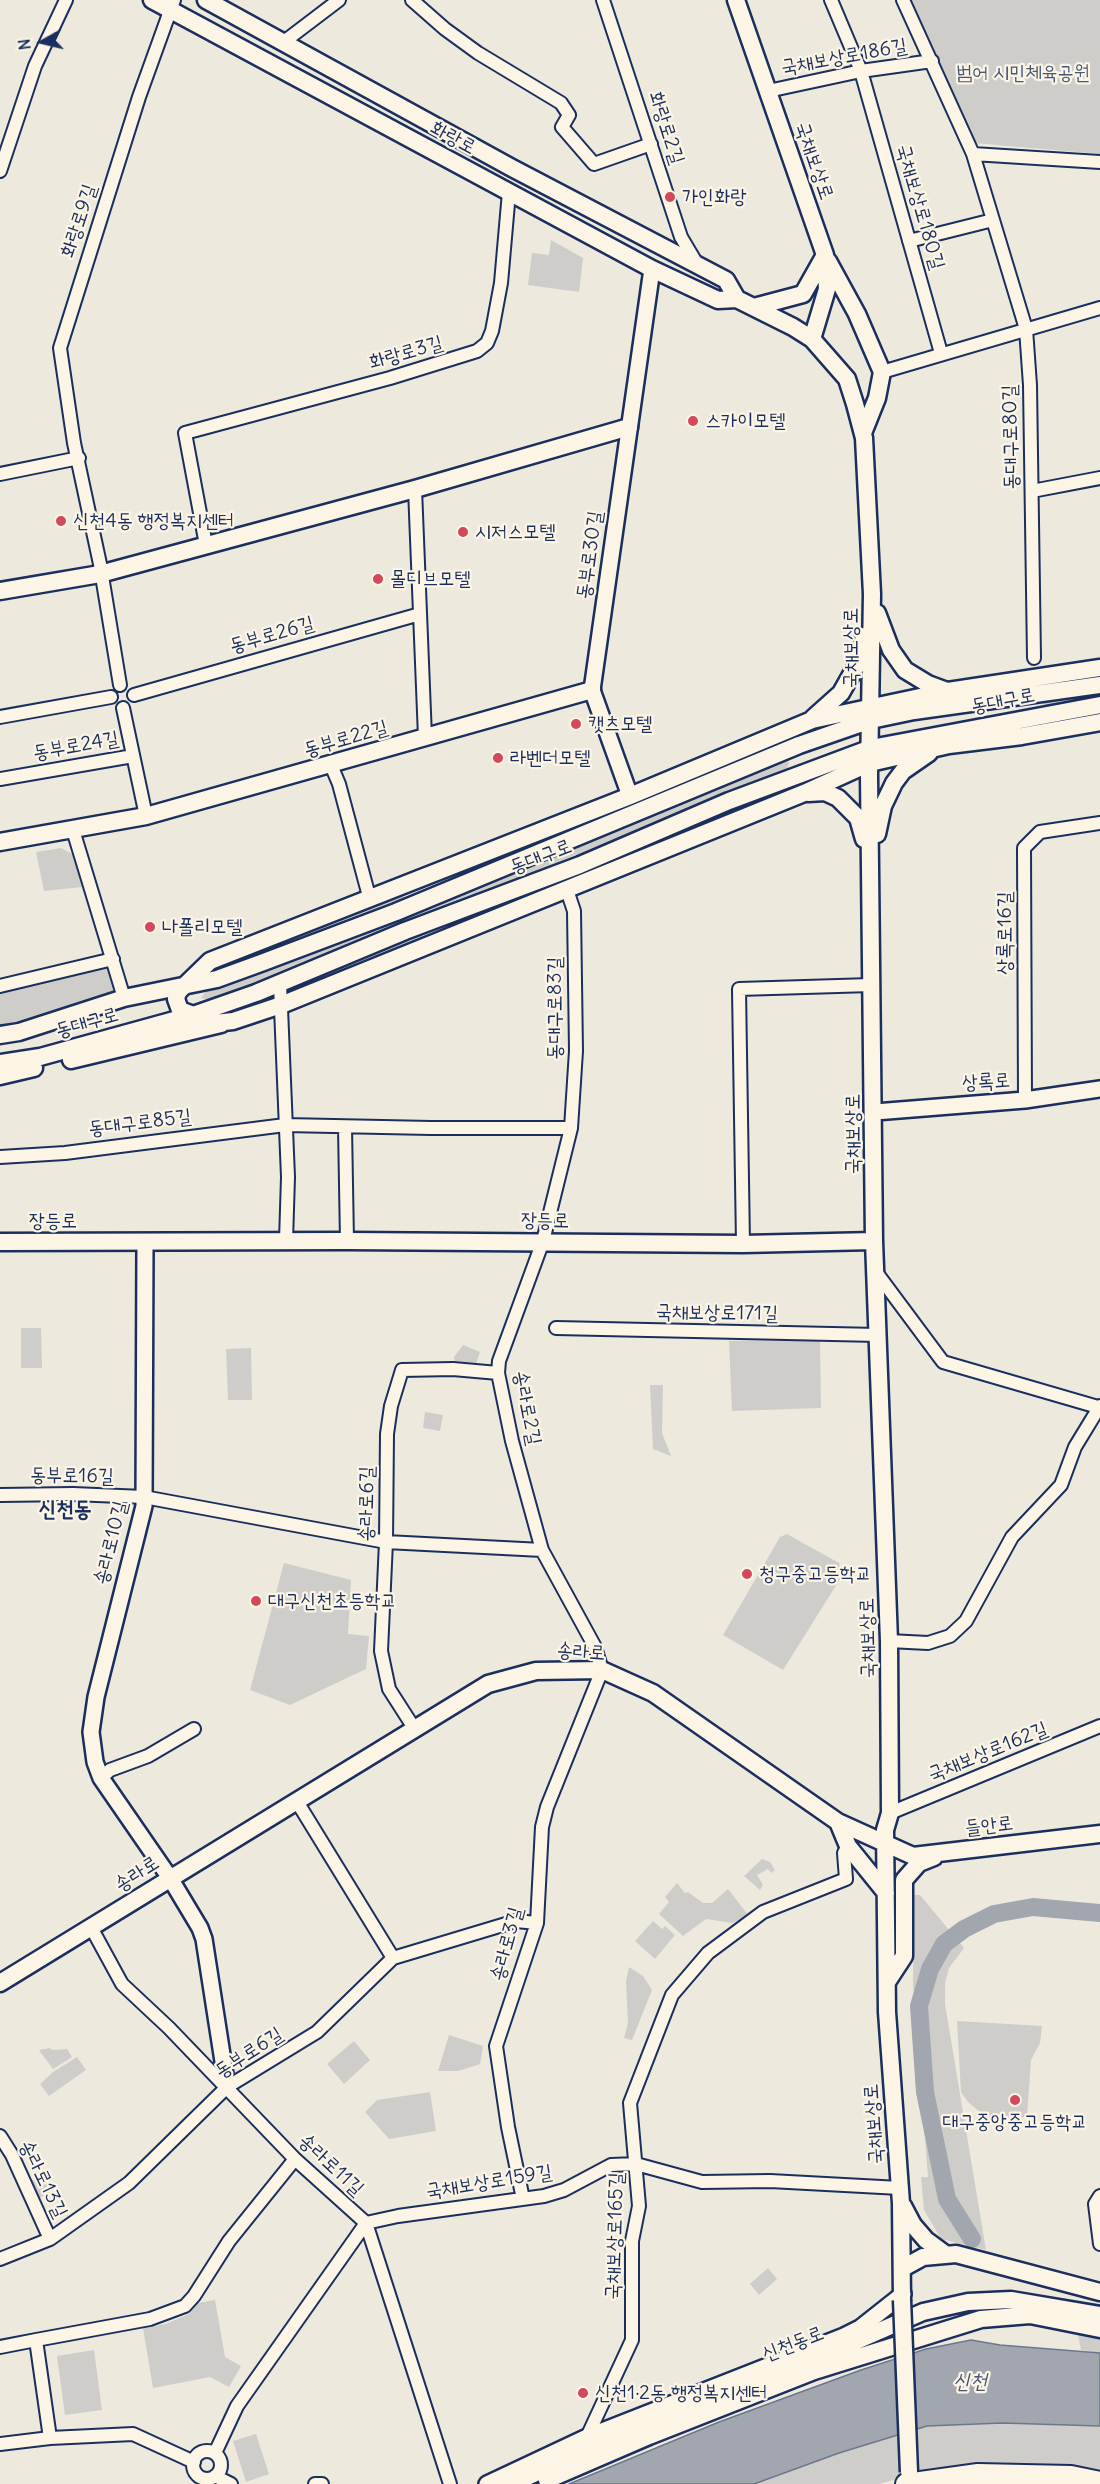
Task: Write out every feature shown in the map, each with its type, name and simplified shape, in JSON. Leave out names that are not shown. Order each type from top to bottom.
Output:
[{"type":"highway","points":[[964,2481],[1031,2474],[1071,2476],[1100,2482]]},
{"type":"highway","points":[[908,2481],[1041,2484]]},
{"type":"main road","name":"화랑로","points":[[152,0],[172,5],[652,269],[718,300],[738,299],[812,339]]},
{"type":"main road","name":"화랑로","points":[[206,0],[285,41],[512,168],[726,280],[738,299]]},
{"type":"main road","name":"국채보상로","points":[[736,0],[825,255],[827,289],[812,339],[847,379],[863,433],[872,594],[870,858],[875,1112],[874,1241],[890,1641],[890,1813],[885,1830],[887,1982],[900,2196],[908,2481]]},
{"type":"main road","points":[[754,307],[803,294],[825,255]]},
{"type":"main road","points":[[825,255],[857,314],[882,372],[877,398],[863,433]]},
{"type":"main road","points":[[0,591],[100,574],[415,489],[629,427]]},
{"type":"main road","points":[[870,858],[883,806],[894,783],[903,771],[944,740],[926,729],[925,721],[928,714],[947,699],[905,670],[891,650],[872,594]]},
{"type":"main road","points":[[812,720],[841,693],[859,661],[872,594]]},
{"type":"main road","name":"동대구로","points":[[0,1035],[20,1032],[124,998],[228,975],[396,912],[871,714],[1100,668]]},
{"type":"main road","name":"동대구로","points":[[947,699],[1100,685]]},
{"type":"main road","name":"동부로22길","points":[[0,842],[146,816],[592,690]]},
{"type":"main road","name":"동대구로","points":[[0,1063],[40,1057],[196,1014],[280,984],[405,931],[580,865],[729,801],[808,772],[871,755],[1100,705]]},
{"type":"main road","points":[[233,1021],[215,1023],[196,1014],[180,1010],[176,999],[183,986],[210,961],[630,796],[812,720],[871,714]]},
{"type":"main road","name":"동대구로","points":[[944,740],[1022,736],[1100,722]]},
{"type":"main road","points":[[799,745],[805,746],[813,755],[812,767],[808,772]]},
{"type":"main road","points":[[0,1076],[233,1021],[281,1005],[804,794],[871,755]]},
{"type":"main road","points":[[804,794],[825,792],[838,798],[858,818],[870,858]]},
{"type":"main road","name":"장등로","points":[[0,1242],[543,1241],[743,1245],[874,1241]]},
{"type":"main road","name":"송라로","points":[[0,1983],[92,1929],[296,1800],[488,1684],[526,1672],[602,1670],[652,1693],[838,1822],[885,1842]]},
{"type":"main road","points":[[838,1822],[848,1845],[886,1893]]},
{"type":"main road","name":"들안로","points":[[885,1842],[913,1856],[1100,1834]]},
{"type":"main road","points":[[887,1982],[904,1956],[904,1880],[920,1863],[944,1852]]},
{"type":"main road","points":[[900,2196],[913,2225],[926,2240],[945,2254]]},
{"type":"main road","points":[[903,2268],[923,2257],[945,2254],[1100,2292]]},
{"type":"main road","points":[[980,2262],[1003,2276],[1063,2288],[1069,2296],[1077,2317]]},
{"type":"main road","points":[[1032,2309],[1052,2295],[1052,2285]]},
{"type":"main road","name":"신천동로","points":[[512,2484],[611,2438],[829,2354],[923,2312],[968,2302],[1077,2317],[1100,2329]]},
{"type":"main road","name":"신천동로","points":[[539,2484],[649,2436],[814,2371],[949,2322],[981,2319],[1007,2309]]},
{"type":"main road","name":"신천동로","points":[[1077,2317],[1100,2314]]},
{"type":"street","points":[[0,171],[3,152],[35,66],[66,0]]},
{"type":"street","points":[[285,41],[339,0]]},
{"type":"street","points":[[412,0],[445,29],[478,53],[561,103],[569,115],[562,127],[594,164],[651,144]]},
{"type":"street","name":"화랑로2길","points":[[603,0],[681,237],[698,265]]},
{"type":"street","name":"국채보상로180길","points":[[831,0],[861,70],[941,353]]},
{"type":"street","name":"국채보상로186길","points":[[768,91],[861,70],[932,61],[903,0]]},
{"type":"street","name":"화랑로9길","points":[[79,458],[74,443],[60,348],[139,97],[172,5]]},
{"type":"street","name":"동대구로80길","points":[[932,61],[973,154],[1026,329],[1030,385],[1034,658]]},
{"type":"street","points":[[973,154],[1100,162]]},
{"type":"street","name":"화랑로3길","points":[[206,545],[185,433],[390,378],[477,351],[487,343],[492,331],[501,284],[509,192]]},
{"type":"street","points":[[909,241],[993,220]]},
{"type":"street","name":"동부로30길","points":[[592,690],[629,427],[634,412],[652,269]]},
{"type":"street","points":[[882,372],[1100,308]]},
{"type":"street","points":[[0,474],[79,458],[120,685]]},
{"type":"street","points":[[1032,490],[1100,478]]},
{"type":"street","points":[[415,489],[425,737]]},
{"type":"street","name":"동부로26길","points":[[134,694],[420,614]]},
{"type":"street","points":[[120,685],[128,686],[134,694],[130,706],[123,708],[115,706],[111,697],[114,688],[120,685]]},
{"type":"street","points":[[592,690],[630,796]]},
{"type":"street","points":[[0,717],[111,697]]},
{"type":"street","points":[[123,708],[134,756]]},
{"type":"street","name":"동부로24길","points":[[0,779],[134,756],[146,816]]},
{"type":"street","points":[[331,765],[339,784],[370,900]]},
{"type":"street","name":"상록로16길","points":[[1025,1101],[1024,848],[1040,832],[1100,823]]},
{"type":"street","name":"동대구로","points":[[73,830],[124,998]]},
{"type":"street","name":"동대구로83길","points":[[543,1241],[571,1128],[576,1051],[574,911],[567,890]]},
{"type":"street","points":[[0,986],[113,959]]},
{"type":"street","points":[[280,984],[288,1177],[286,1241]]},
{"type":"street","points":[[743,1245],[740,989],[871,985]]},
{"type":"street","name":"상록로","points":[[875,1112],[1025,1101],[1100,1089]]},
{"type":"street","name":"동대구로85길","points":[[0,1157],[65,1153],[285,1125],[345,1127]]},
{"type":"street","points":[[347,1241],[345,1127],[571,1128]]},
{"type":"street","name":"송라로2길","points":[[543,1241],[499,1361],[498,1372],[512,1441],[543,1550],[595,1647],[602,1670]]},
{"type":"street","name":"송라로10길","points":[[145,1242],[144,1497],[91,1718],[95,1762],[102,1778],[170,1878],[204,1939],[227,2087]]},
{"type":"street","points":[[876,1272],[943,1362],[1099,1406],[1075,1446],[1061,1485],[1012,1536],[966,1621],[950,1636],[928,1643],[890,1641]]},
{"type":"street","name":"국채보상로171길","points":[[556,1328],[878,1335]]},
{"type":"street","name":"송라로6길","points":[[414,1728],[389,1689],[383,1670],[381,1651],[386,1542],[387,1434],[391,1406],[402,1370],[453,1369],[498,1372]]},
{"type":"street","name":"동부로16길","points":[[0,1495],[73,1494],[144,1497],[386,1542]]},
{"type":"street","points":[[386,1542],[543,1550]]},
{"type":"street","name":"송라로3길","points":[[523,2199],[503,2097],[496,2046],[537,1923],[542,1827],[555,1784],[602,1670]]},
{"type":"street","name":"국채보상로162길","points":[[890,1813],[1100,1726]]},
{"type":"street","points":[[102,1778],[110,1770],[148,1756],[194,1729]]},
{"type":"street","points":[[296,1800],[393,1958]]},
{"type":"street","name":"국채보상로165길","points":[[587,2437],[632,2340],[632,2241],[639,2206],[630,2103],[674,1991],[708,1953],[763,1912],[846,1879],[844,1853],[848,1845]]},
{"type":"street","name":"동부로6길","points":[[0,2259],[50,2240],[129,2183],[227,2087],[317,2032],[393,1958],[516,1921],[537,1923]]},
{"type":"street","name":"송라로11길","points":[[92,1929],[122,1984],[227,2087],[295,2159],[366,2223],[450,2484]]},
{"type":"street","name":"송라로13길","points":[[0,2136],[12,2155],[50,2240]]},
{"type":"street","points":[[0,2347],[150,2319],[185,2306],[194,2296],[229,2241],[295,2159]]},
{"type":"street","name":"국채보상로159길","points":[[366,2223],[398,2216],[523,2199],[564,2190],[611,2165],[636,2164],[702,2182],[770,2181],[900,2196]]},
{"type":"street","points":[[1100,2196],[1095,2204],[1100,2244]]},
{"type":"street","points":[[215,2453],[237,2406],[366,2223]]},
{"type":"street","name":"신천동로","points":[[487,2484],[587,2437],[844,2336],[860,2328],[902,2297]]},
{"type":"street","points":[[36,2340],[50,2438]]},
{"type":"street","points":[[0,2444],[50,2438],[133,2434],[194,2462]]},
{"type":"street","points":[[194,2462],[202,2452],[215,2453]]},
{"type":"street","points":[[208,2480],[221,2464],[215,2453]]},
{"type":"street","points":[[194,2462],[197,2474],[208,2480],[231,2484]]},
{"type":"street","points":[[315,2484],[322,2484]]},
{"type":"green space","name":"범어 시민체육공원","points":[[909,0],[1100,0],[1100,154],[974,143]]},
{"type":"green space","points":[[551,240],[583,258],[579,292],[528,285],[532,253],[549,255]]},
{"type":"green space","points":[[1100,691],[1100,698],[1046,706],[1043,703],[1046,700]]},
{"type":"green space","points":[[785,760],[789,763],[787,769],[282,974],[210,1000],[201,998],[206,991],[503,875]]},
{"type":"green space","points":[[61,848],[72,854],[82,887],[44,891],[36,852]]},
{"type":"green space","points":[[398,897],[405,897],[402,902],[280,951],[271,950],[275,944]]},
{"type":"green space","points":[[419,936],[425,936],[422,941],[300,990],[291,989],[296,983]]},
{"type":"green space","points":[[107,967],[116,992],[31,1019],[0,1025],[0,992]]},
{"type":"green space","points":[[21,1328],[41,1328],[42,1368],[21,1368]]},
{"type":"green space","points":[[820,1340],[821,1408],[732,1411],[729,1341]]},
{"type":"green space","points":[[463,1345],[480,1352],[476,1364],[455,1364],[454,1357]]},
{"type":"green space","points":[[251,1348],[252,1400],[228,1400],[226,1349]]},
{"type":"green space","points":[[650,1385],[663,1385],[662,1433],[671,1456],[653,1449]]},
{"type":"green space","points":[[425,1412],[443,1415],[440,1431],[423,1428]]},
{"type":"green space","points":[[787,1534],[839,1563],[842,1576],[783,1670],[723,1635],[780,1537]]},
{"type":"green space","points":[[284,1563],[351,1580],[348,1634],[369,1636],[366,1669],[290,1705],[250,1690]]},
{"type":"green space","points":[[762,1859],[770,1862],[775,1870],[771,1873],[768,1869],[757,1875],[763,1885],[760,1890],[744,1876]]},
{"type":"green space","points":[[677,1883],[685,1893],[688,1892],[703,1903],[712,1903],[728,1889],[749,1916],[732,1923],[706,1919],[683,1936],[659,1914],[669,1902],[665,1897]]},
{"type":"green space","points":[[914,1895],[920,1895],[964,1948],[949,1968],[945,1983],[945,2004],[986,2250],[941,2239],[924,2210],[921,2177],[928,2177],[913,1986]]},
{"type":"green space","points":[[653,1921],[662,1929],[665,1926],[675,1935],[655,1959],[635,1941]]},
{"type":"green space","points":[[629,1967],[643,1976],[652,1990],[632,2040],[624,2038],[628,2023],[626,1981]]},
{"type":"green space","points":[[957,2021],[1042,2026],[1040,2043],[1031,2060],[1027,2117],[987,2118],[968,2102],[961,2092]]},
{"type":"green space","points":[[449,2035],[483,2046],[480,2064],[458,2071],[438,2071]]},
{"type":"green space","points":[[354,2041],[370,2060],[344,2084],[327,2064]]},
{"type":"green space","points":[[50,2048],[52,2050],[67,2049],[72,2057],[53,2069],[39,2050]]},
{"type":"green space","points":[[77,2057],[86,2070],[49,2096],[40,2084],[53,2072]]},
{"type":"green space","points":[[430,2092],[436,2131],[389,2139],[365,2112],[377,2100]]},
{"type":"green space","points":[[31,2180],[49,2180],[53,2192],[39,2198]]},
{"type":"green space","points":[[768,2268],[777,2279],[759,2295],[750,2284]]},
{"type":"green space","points":[[215,2300],[225,2357],[241,2366],[229,2387],[210,2377],[153,2388],[143,2328],[166,2324],[189,2314],[198,2303]]},
{"type":"green space","points":[[1077,2330],[1100,2334],[1100,2353],[1081,2350]]},
{"type":"green space","points":[[94,2350],[102,2410],[65,2415],[57,2356]]},
{"type":"green space","points":[[1002,2423],[1100,2426],[1100,2479],[976,2467],[932,2468],[880,2484],[754,2484],[839,2453],[927,2426]]},
{"type":"green space","points":[[256,2434],[269,2474],[246,2482],[233,2441]]},
{"type":"water","name":"신천","points":[[971,2340],[1000,2345],[1100,2353],[1100,2426],[1002,2423],[927,2426],[839,2453],[754,2484],[569,2484],[719,2422],[861,2370],[926,2349]]},
{"type":"waterway","points":[[972,2239],[947,2199],[925,2092],[919,2006],[930,1969],[944,1944],[964,1929],[994,1914],[1033,1907],[1100,1913]]},
{"type":"place","name":"가인화랑","points":[[670,197]]},
{"type":"place","name":"스카이모텔","points":[[693,421]]},
{"type":"place","name":"신천4동 행정복지센터","points":[[61,521]]},
{"type":"place","name":"시저스모텔","points":[[463,532]]},
{"type":"place","name":"몰디브모텔","points":[[378,579]]},
{"type":"place","name":"캣츠모텔","points":[[576,724]]},
{"type":"place","name":"라벤더모텔","points":[[498,758]]},
{"type":"place","name":"나폴리모텔","points":[[150,927]]},
{"type":"place","name":"청구중고등학교","points":[[747,1574]]},
{"type":"place","name":"대구신천초등학교","points":[[256,1601]]},
{"type":"place","name":"대구중앙중고등학교","points":[[1015,2100]]},
{"type":"place","name":"신천1·2동 행정복지센터","points":[[583,2393]]},
{"type":"district","name":"신천동","points":[[65,1510]]}]
